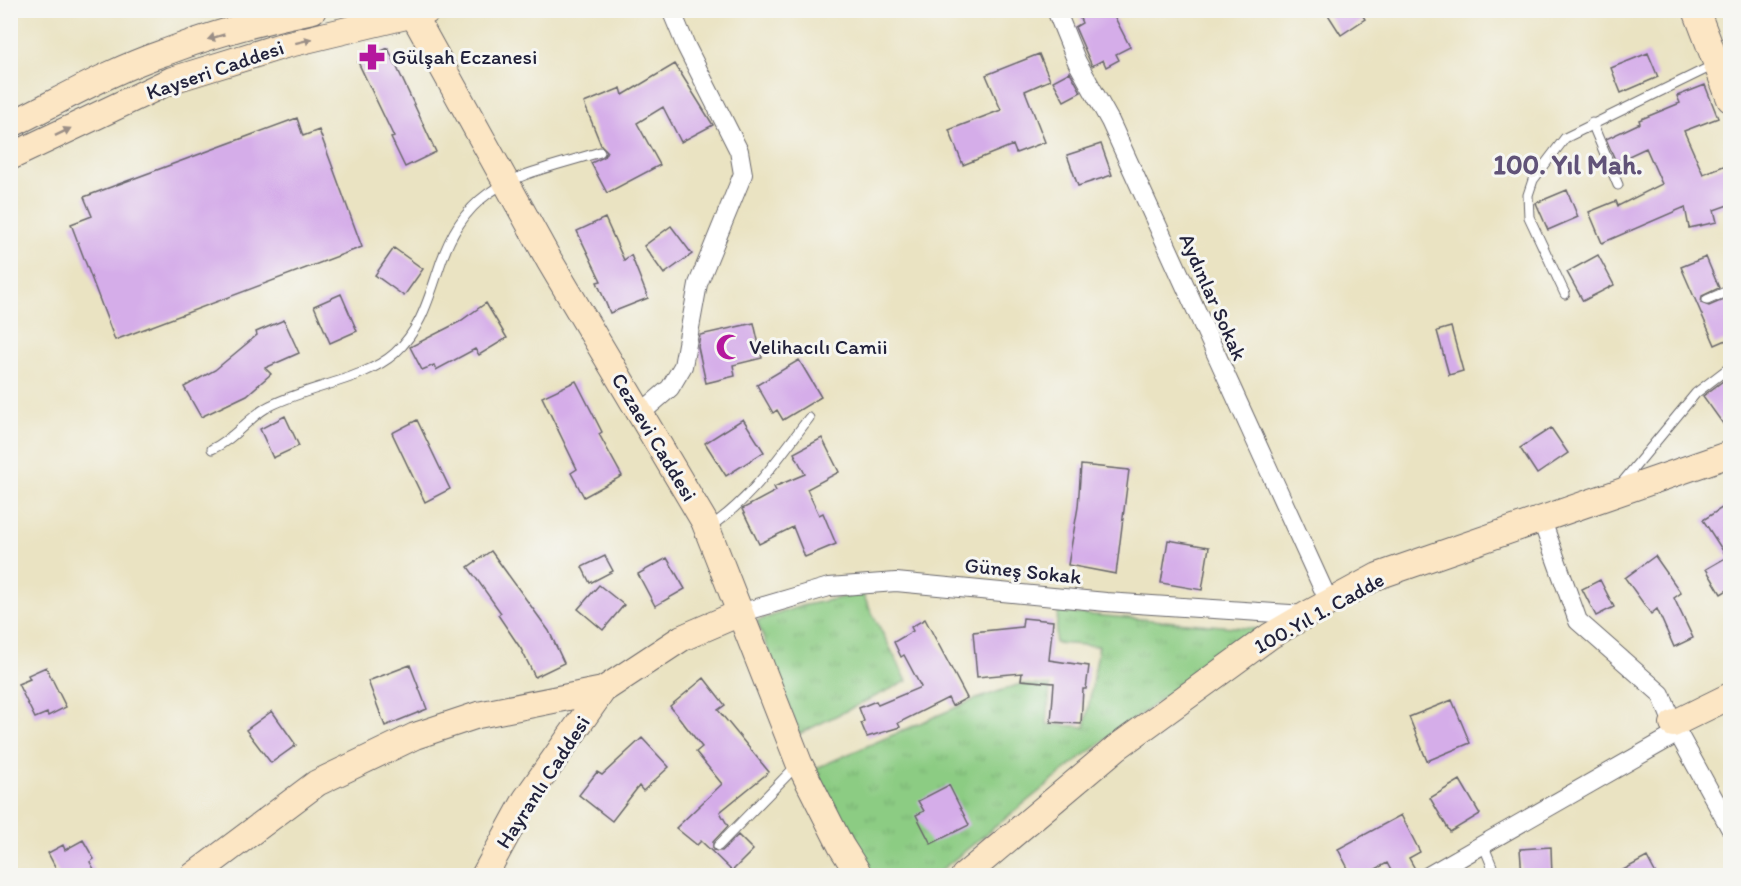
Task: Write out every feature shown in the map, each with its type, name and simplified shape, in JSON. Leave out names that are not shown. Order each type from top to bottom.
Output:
[{"type":"street","name":"Kayseri Caddesi","points":[[10,125],[162,53],[282,16],[313,10]]},
{"type":"street","points":[[641,413],[670,388],[682,366],[698,284],[742,174],[743,165],[735,143],[686,46],[671,10]]},
{"type":"street","name":"Aydınlar Sokak","points":[[1056,10],[1077,62],[1110,121],[1260,455],[1329,602]]},
{"type":"street","points":[[1696,10],[1731,99]]},
{"type":"street","name":"Kayseri Caddesi","points":[[10,157],[172,80],[285,45],[421,12]]},
{"type":"street","name":"Cezaevi Caddesi","points":[[421,12],[549,260],[707,528],[799,763],[841,846],[860,876]]},
{"type":"street","name":"100.Yıl 1. Cadde","points":[[964,876],[1116,748],[1270,636],[1329,602],[1378,576],[1731,454]]},
{"type":"street","points":[[1541,518],[1578,621],[1661,694],[1676,729],[1731,828]]},
{"type":"street","name":"Güneş Sokak","points":[[740,613],[829,587],[896,582],[1106,602],[1306,615]]},
{"type":"street","points":[[193,876],[317,783],[415,736],[478,715],[603,690],[682,638],[740,613]]},
{"type":"street","name":"Hayranlı Caddesi","points":[[487,874],[526,799],[603,690]]},
{"type":"street","points":[[1428,876],[1731,696]]},
{"type":"lane","points":[[1565,294],[1533,229],[1527,206],[1533,180],[1557,145],[1592,123],[1717,64]]},
{"type":"lane","points":[[1592,123],[1618,185]]},
{"type":"lane","points":[[212,449],[224,444],[266,408],[369,370],[394,354],[419,324],[444,252],[466,211],[507,180],[600,152]]},
{"type":"lane","points":[[1707,300],[1731,290]]},
{"type":"lane","points":[[1614,494],[1696,393],[1731,367]]},
{"type":"lane","points":[[707,528],[724,518],[755,488],[809,418]]},
{"type":"lane","points":[[718,846],[799,763]]},
{"type":"lane","points":[[1483,844],[1496,876]]},
{"type":"green space","points":[[863,595],[907,681],[799,734],[757,621],[801,606]]},
{"type":"green space","points":[[1058,612],[1258,629],[1082,757],[935,875],[872,875],[814,769],[971,701],[1020,684],[1050,686],[1047,724],[1085,727],[1099,646],[1055,643]]},
{"type":"building","points":[[1089,10],[1094,10],[1096,16],[1111,10],[1130,47],[1116,54],[1119,60],[1106,67],[1103,60],[1092,66],[1075,27],[1082,23],[1079,16]]},
{"type":"building","points":[[1325,10],[1359,10],[1365,19],[1341,35]]},
{"type":"building","points":[[388,48],[436,152],[405,167],[391,138],[394,137],[358,62]]},
{"type":"building","points":[[1648,53],[1658,77],[1621,93],[1611,68]]},
{"type":"building","points":[[1039,54],[1050,80],[1025,91],[1045,142],[1016,153],[1013,145],[963,165],[949,130],[1001,110],[986,75]]},
{"type":"building","points":[[675,64],[713,125],[681,142],[663,107],[637,123],[660,165],[607,193],[591,163],[604,157],[607,151],[601,145],[584,103],[621,88],[623,95]]},
{"type":"building","points":[[1070,72],[1081,92],[1064,101],[1053,81]]},
{"type":"building","points":[[1705,85],[1718,118],[1684,131],[1703,174],[1731,163],[1731,204],[1714,210],[1717,222],[1689,228],[1685,207],[1602,243],[1589,212],[1616,201],[1618,206],[1662,184],[1646,148],[1616,162],[1606,139],[1640,123],[1639,120],[1680,103],[1677,96]]},
{"type":"building","points":[[297,118],[303,136],[319,130],[362,247],[115,340],[71,224],[92,216],[84,197]]},
{"type":"building","points":[[1101,144],[1112,175],[1078,186],[1067,155]]},
{"type":"building","points":[[1567,190],[1578,217],[1548,230],[1536,203]]},
{"type":"building","points":[[605,218],[624,260],[631,255],[648,298],[610,313],[597,282],[601,281],[577,231]]},
{"type":"building","points":[[671,226],[692,254],[664,274],[644,246]]},
{"type":"building","points":[[394,248],[423,269],[404,296],[375,275]]},
{"type":"building","points":[[1598,255],[1614,285],[1583,301],[1567,272]]},
{"type":"building","points":[[1706,257],[1719,288],[1702,296],[1701,303],[1709,306],[1725,299],[1731,311],[1731,338],[1715,345],[1681,267]]},
{"type":"building","points":[[341,294],[357,331],[330,343],[314,306]]},
{"type":"building","points":[[486,303],[507,338],[479,355],[475,349],[436,370],[434,365],[422,370],[410,347],[459,322]]},
{"type":"building","points":[[284,320],[299,353],[265,368],[271,374],[247,395],[201,417],[184,387],[215,370],[257,335],[256,332]]},
{"type":"building","name":"Velihacılı Camii","points":[[754,323],[762,358],[733,365],[735,376],[706,383],[698,347],[700,335]]},
{"type":"building","points":[[1451,327],[1463,371],[1449,375],[1437,331]]},
{"type":"building","points":[[799,360],[821,397],[783,420],[777,410],[773,413],[757,385]]},
{"type":"building","points":[[1731,375],[1731,435],[1703,396]]},
{"type":"building","points":[[576,381],[602,432],[599,434],[622,476],[584,497],[571,473],[577,469],[542,397]]},
{"type":"building","points":[[285,416],[299,446],[273,458],[260,429]]},
{"type":"building","points":[[743,419],[764,452],[726,476],[705,443]]},
{"type":"building","points":[[417,420],[450,489],[425,502],[392,433]]},
{"type":"building","points":[[1551,428],[1568,453],[1537,474],[1520,448]]},
{"type":"building","points":[[822,438],[839,472],[807,489],[819,515],[823,513],[836,544],[805,557],[793,527],[759,544],[742,509],[776,491],[774,487],[805,474],[794,453]]},
{"type":"building","points":[[1081,465],[1129,470],[1116,574],[1068,565],[1078,507]]},
{"type":"building","points":[[1731,502],[1731,588],[1721,594],[1706,569],[1727,557],[1703,520]]},
{"type":"building","points":[[1168,540],[1209,547],[1202,590],[1161,583]]},
{"type":"building","points":[[491,551],[549,631],[564,663],[535,677],[521,649],[498,615],[501,613],[468,567]]},
{"type":"building","points":[[605,556],[613,571],[590,583],[582,567]]},
{"type":"building","points":[[1655,556],[1681,593],[1674,598],[1693,638],[1674,647],[1657,609],[1651,614],[1625,578]]},
{"type":"building","points":[[667,558],[685,589],[655,606],[638,574]]},
{"type":"building","points":[[1600,580],[1614,607],[1596,616],[1582,589]]},
{"type":"building","points":[[599,585],[624,605],[603,630],[578,609]]},
{"type":"building","points":[[1023,618],[1053,621],[1049,660],[1089,666],[1086,689],[1083,689],[1081,724],[1051,722],[1054,683],[1021,680],[1022,673],[977,677],[973,632],[1022,627]]},
{"type":"building","points":[[925,619],[967,698],[952,706],[948,698],[898,723],[900,727],[867,737],[861,723],[864,721],[859,708],[876,701],[878,705],[921,687],[904,655],[901,657],[894,642],[913,631],[911,627]]},
{"type":"building","points":[[410,665],[427,709],[385,726],[368,681]]},
{"type":"building","points":[[46,667],[66,707],[48,716],[47,713],[35,718],[18,684],[30,679],[28,675]]},
{"type":"building","points":[[704,678],[725,705],[718,710],[769,772],[720,812],[728,826],[713,842],[713,850],[722,851],[738,835],[753,850],[732,871],[701,841],[697,845],[676,828],[722,784],[696,752],[702,747],[670,706]]},
{"type":"building","points":[[1452,700],[1470,743],[1427,761],[1409,717]]},
{"type":"building","points":[[272,711],[296,745],[271,763],[246,730]]},
{"type":"building","points":[[642,738],[669,767],[643,791],[639,786],[612,821],[579,795],[597,772],[602,775]]},
{"type":"building","points":[[1460,780],[1480,814],[1450,832],[1430,798]]},
{"type":"building","points":[[949,785],[969,825],[931,844],[916,815],[924,811],[918,801]]},
{"type":"building","points":[[1401,815],[1420,852],[1409,858],[1415,869],[1402,876],[1394,876],[1387,863],[1363,876],[1352,876],[1338,849]]},
{"type":"building","points":[[83,840],[94,859],[90,862],[95,871],[87,876],[60,876],[48,853],[63,845],[65,850]]},
{"type":"building","points":[[1551,847],[1552,876],[1522,876],[1520,849]]},
{"type":"building","points":[[1647,857],[1657,876],[1612,876]]},
{"type":"place","name":"Gülşah Eczanesi","points":[[372,57]]},
{"type":"place","name":"Velihacılı Camii","points":[[729,347]]},
{"type":"district","name":"100. Yıl Mah.","points":[[1568,165]]}]
